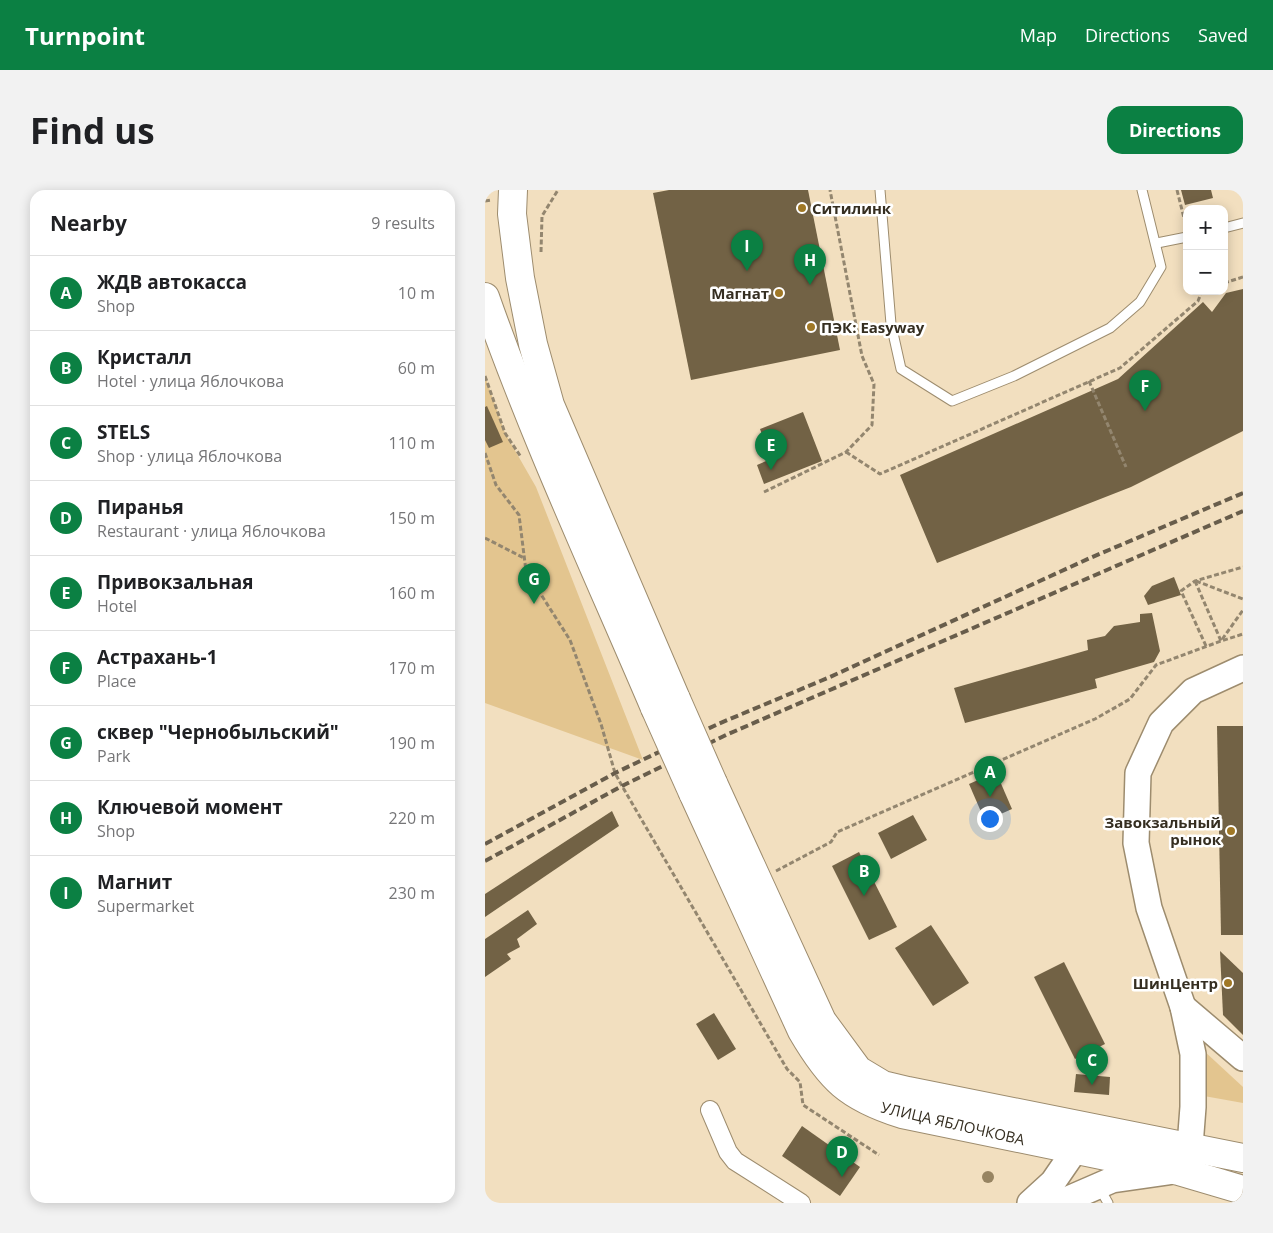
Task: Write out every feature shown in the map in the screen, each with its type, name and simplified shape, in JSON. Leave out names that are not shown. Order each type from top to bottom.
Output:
[{"type":"main road","points":[[513,190],[513,214],[520,278],[533,344],[550,405],[666,703]]},
{"type":"main road","points":[[485,297],[504,351],[536,429],[666,703],[703,788]]},
{"type":"main road","name":"УЛИЦА ЯБЛОЧКОВА","points":[[703,788],[802,1031],[819,1061],[844,1088],[873,1105],[902,1114],[1179,1171],[1243,1190]]},
{"type":"main road","name":"УЛИЦА ЯБЛОЧКОВА","points":[[703,788],[822,1021],[858,1070],[883,1085],[908,1091],[1084,1128],[1190,1146],[1243,1158]]},
{"type":"street","points":[[1190,1146],[1193,1107],[1193,1054],[1183,1007],[1149,908],[1136,843],[1137,773],[1161,723],[1193,690],[1243,668]]},
{"type":"street","points":[[1183,1007],[1243,1058]]},
{"type":"street","points":[[710,1110],[728,1152],[735,1161],[801,1203]]},
{"type":"street","points":[[1039,1143],[1047,1166],[1045,1198]]},
{"type":"street","points":[[1045,1198],[1075,1150]]},
{"type":"street","points":[[1045,1198],[1103,1194],[1128,1177],[1179,1171]]},
{"type":"street","points":[[1213,1180],[1234,1203]]},
{"type":"lane","points":[[881,190],[891,324],[901,369],[953,401],[1014,376],[1110,328],[1140,302],[1161,267],[1157,243],[1142,190]]},
{"type":"lane","points":[[1228,227],[1243,223]]},
{"type":"lane","points":[[1228,231],[1243,229]]},
{"type":"lane","points":[[1157,243],[1183,239]]},
{"type":"path","points":[[541,262],[541,216],[558,190]]},
{"type":"path","points":[[763,492],[846,452],[872,425],[874,384],[862,356],[830,190]]},
{"type":"path","points":[[1177,190],[1183,213]]},
{"type":"path","points":[[1228,282],[1243,277]]},
{"type":"path","points":[[846,452],[880,474],[1121,368],[1198,301],[1200,295]]},
{"type":"path","points":[[1089,381],[1126,467]]},
{"type":"path","points":[[485,453],[496,485],[519,515],[526,571],[570,640],[601,724],[615,773],[787,1069],[800,1082],[803,1105],[879,1155]]},
{"type":"path","points":[[485,538],[524,558]]},
{"type":"path","points":[[1206,646],[1181,590],[1195,581],[1243,567]]},
{"type":"path","points":[[1195,581],[1243,599]]},
{"type":"path","points":[[1195,581],[1221,641]]},
{"type":"path","points":[[1221,641],[1243,610]]},
{"type":"path","points":[[769,875],[831,842],[837,832],[1095,719],[1130,699],[1156,665],[1243,634]]},
{"type":"shaded area","points":[[485,376],[505,433],[536,487],[643,760],[485,703]]},
{"type":"shaded area","points":[[1203,1050],[1243,1087],[1243,1103],[1204,1096]]},
{"type":"building","points":[[669,190],[808,190],[840,350],[691,380],[653,193]]},
{"type":"building","points":[[1181,190],[1211,190],[1213,198],[1185,205]]},
{"type":"building","points":[[1243,289],[1243,431],[1131,487],[937,563],[900,475],[1118,379],[1203,302],[1212,312],[1225,295],[1228,295],[1228,293]]},
{"type":"building","points":[[487,406],[503,442],[489,448],[485,440],[485,407]]},
{"type":"building","points":[[803,412],[822,461],[764,484],[757,465],[771,459],[760,429]]},
{"type":"building","points":[[1174,577],[1181,595],[1148,605],[1144,596],[1152,586]]},
{"type":"building","points":[[1152,613],[1160,651],[1154,662],[1095,679],[1097,688],[965,723],[954,688],[1088,650],[1087,640],[1105,636],[1114,626],[1140,622],[1140,614]]},
{"type":"building","name":"Завокзальный рынок","points":[[1217,726],[1243,726],[1243,935],[1221,935]]},
{"type":"building","points":[[996,772],[1012,809],[985,821],[969,784]]},
{"type":"building","points":[[612,811],[619,826],[485,917],[485,894]]},
{"type":"building","points":[[913,815],[927,840],[891,859],[878,833]]},
{"type":"building","points":[[859,852],[897,927],[869,940],[832,866]]},
{"type":"building","points":[[528,910],[537,924],[517,939],[520,947],[507,954],[511,959],[485,977],[485,939]]},
{"type":"building","points":[[931,925],[969,983],[933,1006],[895,948]]},
{"type":"building","points":[[1220,951],[1243,973],[1243,1035],[1223,1015]]},
{"type":"building","points":[[1064,962],[1105,1044],[1075,1059],[1034,977]]},
{"type":"building","points":[[714,1013],[736,1049],[718,1060],[696,1024]]},
{"type":"building","points":[[1076,1074],[1110,1077],[1109,1095],[1074,1092]]},
{"type":"building","points":[[802,1126],[860,1167],[840,1196],[782,1156]]},
{"type":"railway","points":[[485,844],[615,773],[718,724],[830,677],[1090,558],[1243,493]]},
{"type":"railway","points":[[485,861],[622,786],[726,735],[1243,511]]},
{"type":"place","name":"Ситилинк","points":[[802,208]]},
{"type":"place","name":"Магнит","points":[[747,271]]},
{"type":"place","name":"Ключевой момент","points":[[810,285]]},
{"type":"place","name":"Магнат","points":[[779,293]]},
{"type":"place","name":"ПЭК: Easyway","points":[[811,327]]},
{"type":"place","name":"Астрахань-1","points":[[1145,411]]},
{"type":"place","name":"Привокзальная","points":[[771,470]]},
{"type":"place","name":"сквер \"Чернобыльский\"","points":[[534,604]]},
{"type":"place","name":"ЖДВ автокасса","points":[[990,797]]},
{"type":"place","name":"Завокзальный рынок","points":[[1231,831]]},
{"type":"place","name":"Кристалл","points":[[864,896]]},
{"type":"place","name":"ШинЦентр","points":[[1228,983]]},
{"type":"place","name":"STELS","points":[[1092,1085]]},
{"type":"place","name":"Пиранья","points":[[842,1177]]}]
